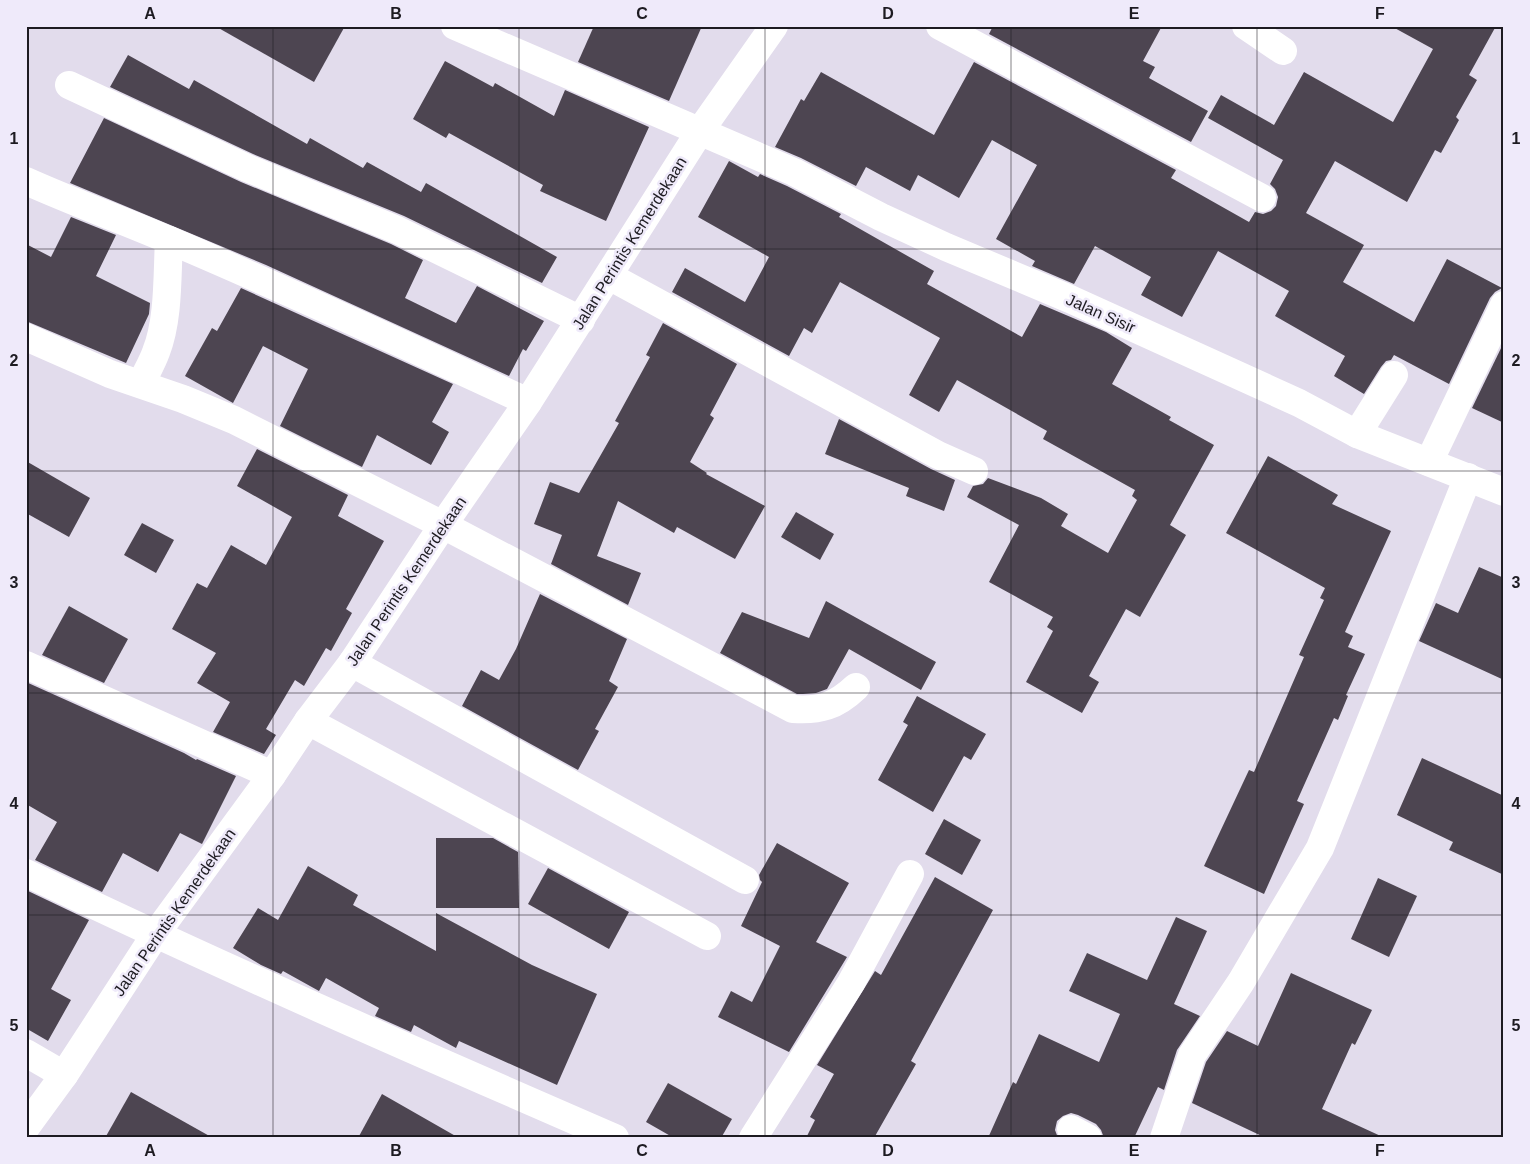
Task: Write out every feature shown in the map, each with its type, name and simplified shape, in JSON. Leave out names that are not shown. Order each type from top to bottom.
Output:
[{"type":"street","name":"Jalan Sisir","points":[[455,26],[794,172],[946,247],[1095,310],[1299,403],[1357,434],[1504,492]]},
{"type":"street","name":"Jalan Perintis Kemerdekaan","points":[[26,1127],[64,1075],[155,935],[272,775],[308,721],[352,663],[442,525],[528,402],[700,131],[774,26]]},
{"type":"street","points":[[940,26],[1262,198]]},
{"type":"street","points":[[1246,26],[1283,51]]},
{"type":"street","points":[[69,85],[247,168],[397,230],[581,320]]},
{"type":"street","points":[[26,181],[169,240],[349,318],[528,402]]},
{"type":"street","points":[[141,384],[157,351],[161,334],[165,305],[169,240]]},
{"type":"street","points":[[609,276],[938,455],[974,471]]},
{"type":"street","points":[[1429,462],[1504,305]]},
{"type":"street","points":[[26,337],[110,374],[183,398],[234,420],[442,525],[793,709],[813,710],[830,705],[844,698],[856,687]]},
{"type":"street","points":[[1357,434],[1394,375]]},
{"type":"street","points":[[1164,1138],[1192,1055],[1241,982],[1320,848],[1468,477]]},
{"type":"street","points":[[352,663],[745,880]]},
{"type":"street","points":[[26,665],[272,775]]},
{"type":"street","points":[[308,721],[707,936]]},
{"type":"street","points":[[26,873],[155,935],[615,1138]]},
{"type":"street","points":[[753,1138],[851,983],[910,874]]},
{"type":"street","points":[[26,1053],[64,1075]]},
{"type":"building","points":[[215,26],[345,26],[314,82]]},
{"type":"building","points":[[594,26],[702,26],[669,101],[578,62]]},
{"type":"building","points":[[993,26],[1162,26],[1143,61],[1155,67],[1149,78],[1208,111],[1191,142],[989,34]]},
{"type":"building","points":[[1391,26],[1496,26],[1469,75],[1477,80],[1456,117],[1459,120],[1441,153],[1435,150],[1407,202],[1335,161],[1306,213],[1364,245],[1343,282],[1414,322],[1447,259],[1502,288],[1490,298],[1449,384],[1394,355],[1391,360],[1386,361],[1381,367],[1364,394],[1334,376],[1345,356],[1275,316],[1289,291],[1218,251],[1182,317],[1141,295],[1151,277],[1095,246],[1074,284],[1032,266],[1035,261],[996,239],[1037,165],[992,140],[959,198],[918,175],[910,191],[866,167],[856,186],[775,147],[801,99],[804,101],[821,72],[934,135],[974,62],[1176,170],[1171,178],[1249,222],[1255,212],[1263,214],[1271,211],[1276,206],[1278,197],[1275,189],[1270,184],[1283,160],[1208,118],[1221,95],[1274,125],[1304,72],[1393,122],[1433,49]]},
{"type":"building","points":[[128,55],[189,89],[194,80],[307,144],[310,138],[363,168],[367,162],[421,192],[426,183],[557,257],[542,283],[404,216],[253,154],[110,87]]},
{"type":"building","points":[[445,61],[493,87],[495,83],[554,116],[565,90],[649,127],[606,221],[540,191],[543,185],[449,133],[446,138],[413,119]]},
{"type":"building","points":[[104,118],[241,182],[391,244],[423,260],[405,298],[456,323],[477,286],[544,321],[526,351],[523,349],[509,376],[266,265],[70,183]]},
{"type":"building","points":[[729,161],[758,177],[760,174],[787,186],[841,214],[839,217],[934,271],[927,284],[1022,337],[1040,304],[1106,332],[1132,348],[1112,384],[1171,417],[1169,420],[1214,445],[1170,525],[1186,535],[1140,617],[1126,609],[1089,676],[1099,682],[1082,713],[1026,682],[1053,631],[1047,627],[1053,617],[989,582],[1019,525],[967,497],[973,486],[983,484],[988,478],[1041,498],[1068,514],[1061,526],[1108,553],[1137,500],[1132,496],[1135,490],[1043,439],[1047,431],[957,380],[939,412],[909,395],[940,338],[840,282],[812,333],[804,328],[789,356],[672,292],[685,268],[745,302],[769,257],[698,217]]},
{"type":"building","points":[[71,217],[116,235],[96,276],[150,303],[149,314],[126,363],[26,321],[26,244],[51,257]]},
{"type":"building","points":[[241,288],[453,384],[432,422],[449,432],[431,465],[377,435],[362,467],[280,426],[308,369],[263,346],[233,403],[185,376],[212,328],[217,331]]},
{"type":"building","points":[[663,323],[737,364],[710,415],[714,418],[690,462],[706,474],[765,506],[735,559],[677,527],[674,533],[618,501],[597,556],[641,573],[628,605],[551,564],[562,535],[534,524],[550,482],[579,493],[619,423],[615,421],[650,357],[646,355]]},
{"type":"building","points":[[1504,342],[1504,423],[1472,408]]},
{"type":"building","points":[[839,419],[955,480],[944,511],[906,496],[909,488],[825,454]]},
{"type":"building","points":[[257,449],[348,495],[338,516],[384,541],[346,609],[352,613],[331,651],[326,648],[304,686],[295,680],[266,729],[276,735],[264,754],[213,732],[230,702],[197,683],[216,653],[172,629],[197,583],[207,588],[231,545],[266,565],[292,517],[237,486]]},
{"type":"building","points":[[1268,456],[1338,495],[1332,504],[1391,531],[1345,632],[1353,636],[1348,647],[1365,654],[1346,695],[1348,696],[1338,720],[1334,718],[1297,801],[1304,804],[1264,894],[1204,866],[1249,770],[1254,772],[1304,657],[1299,655],[1324,600],[1320,598],[1325,588],[1226,533]]},
{"type":"building","points":[[26,461],[90,498],[69,537],[26,513]]},
{"type":"building","points":[[796,512],[834,534],[820,560],[781,537]]},
{"type":"building","points":[[142,523],[174,540],[156,573],[124,555]]},
{"type":"building","points":[[1479,567],[1504,578],[1504,680],[1419,641],[1436,603],[1458,613]]},
{"type":"building","points":[[540,594],[627,639],[609,681],[618,687],[595,729],[599,731],[578,770],[462,706],[481,670],[499,680],[516,649]]},
{"type":"building","points":[[826,601],[936,662],[921,690],[849,649],[827,689],[816,693],[803,694],[797,694],[720,653],[742,612],[809,638]]},
{"type":"building","points":[[69,606],[128,639],[104,683],[42,655]]},
{"type":"building","points":[[26,682],[196,760],[236,776],[202,844],[180,833],[158,872],[123,853],[102,892],[35,860],[57,822],[26,804]]},
{"type":"building","points":[[917,696],[986,734],[971,760],[964,756],[933,812],[878,780],[908,725],[903,722]]},
{"type":"building","points":[[1422,758],[1504,796],[1504,875],[1449,850],[1453,842],[1397,815]]},
{"type":"building","points":[[944,819],[981,840],[962,875],[925,854]]},
{"type":"building","points":[[436,838],[493,838],[518,852],[519,908],[436,908]]},
{"type":"building","points":[[777,843],[849,883],[816,942],[847,957],[789,1052],[718,1017],[731,991],[752,1002],[780,946],[741,926],[762,882],[759,875]]},
{"type":"building","points":[[308,866],[358,895],[353,905],[436,951],[436,913],[532,965],[597,994],[557,1085],[459,1041],[456,1048],[414,1025],[411,1032],[375,1016],[379,1008],[326,978],[319,991],[283,971],[281,974],[261,965],[233,948],[258,908],[278,920]]},
{"type":"building","points":[[548,868],[629,912],[609,949],[528,904]]},
{"type":"building","points":[[935,877],[993,910],[911,1061],[916,1064],[874,1138],[806,1138],[815,1120],[810,1117],[834,1074],[817,1065],[875,971],[881,975]]},
{"type":"building","points":[[1378,878],[1417,896],[1389,957],[1351,939]]},
{"type":"building","points":[[26,890],[89,920],[51,989],[71,1000],[48,1041],[29,1030],[26,1035]]},
{"type":"building","points":[[1176,917],[1207,931],[1174,1004],[1200,1016],[1177,1050],[1164,1090],[1158,1087],[1134,1138],[1104,1138],[1096,1124],[1071,1113],[1057,1121],[1055,1130],[1058,1138],[988,1138],[1013,1082],[1016,1084],[1039,1034],[1099,1062],[1120,1014],[1069,991],[1087,953],[1147,980]]},
{"type":"building","points":[[1291,973],[1372,1010],[1355,1045],[1352,1043],[1322,1109],[1385,1138],[1266,1138],[1192,1103],[1206,1062],[1227,1031],[1258,1046]]},
{"type":"building","points":[[668,1083],[732,1119],[721,1138],[674,1138],[646,1122]]},
{"type":"building","points":[[131,1092],[213,1138],[105,1138]]},
{"type":"building","points":[[382,1094],[459,1138],[358,1138]]}]
